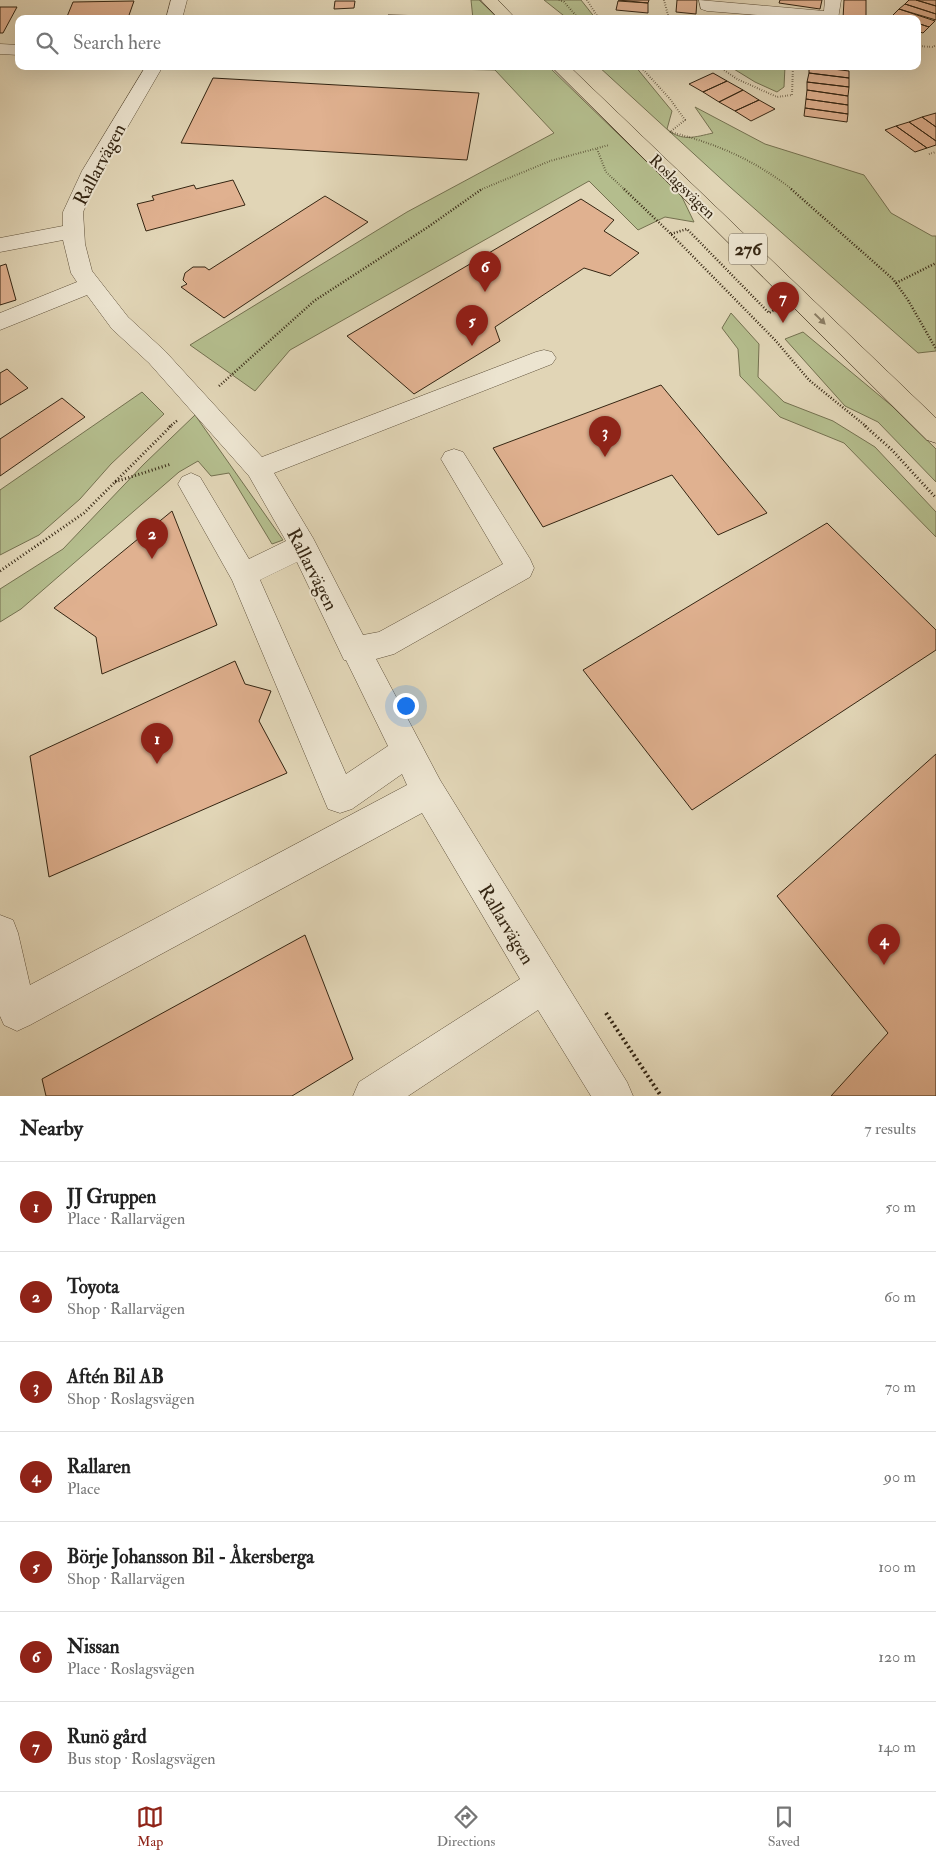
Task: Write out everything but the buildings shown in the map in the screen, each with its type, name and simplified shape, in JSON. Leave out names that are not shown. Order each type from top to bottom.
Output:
[{"type":"main road","points":[[489,0],[513,15]]},
{"type":"main road","points":[[508,0],[515,15]]},
{"type":"main road","name":"Roslagsvägen","points":[[563,70],[936,433]]},
{"type":"main road","name":"Roslagsvägen","points":[[582,70],[936,407]]},
{"type":"street","points":[[175,15],[179,0]]},
{"type":"street","points":[[707,0],[707,6],[766,5],[826,15]]},
{"type":"street","points":[[832,15],[833,0]]},
{"type":"street","points":[[0,49],[15,50]]},
{"type":"street","name":"Rallarvägen","points":[[153,70],[92,172],[73,212],[74,244],[82,273],[120,323],[157,356],[258,469],[303,546],[354,650],[428,792],[544,986],[614,1096]]},
{"type":"street","points":[[0,245],[74,231]]},
{"type":"street","points":[[0,322],[92,285]]},
{"type":"street","points":[[258,469],[544,358]]},
{"type":"street","points":[[354,650],[384,644],[520,568],[454,459]]},
{"type":"street","points":[[191,484],[244,575],[340,797],[407,752]]},
{"type":"street","points":[[244,575],[303,546]]},
{"type":"street","points":[[0,933],[17,1012],[428,792]]},
{"type":"street","points":[[373,1096],[544,986]]},
{"type":"path","points":[[559,0],[575,15]]},
{"type":"path","points":[[588,0],[597,15]]},
{"type":"path","points":[[664,0],[668,15]]},
{"type":"path","points":[[932,47],[936,44]]},
{"type":"path","points":[[921,46],[936,48]]},
{"type":"path","points":[[644,70],[670,99],[684,120],[670,132],[697,137],[735,151],[778,176],[816,208],[896,283],[936,349]]},
{"type":"path","points":[[724,70],[737,79],[777,97],[792,95],[793,70]]},
{"type":"path","points":[[0,572],[84,513],[161,434],[199,404],[314,301],[428,227],[484,187],[550,161],[613,144]]},
{"type":"path","points":[[597,148],[606,172],[671,234],[775,340],[786,356],[811,383],[876,436],[936,498]]},
{"type":"path","points":[[929,154],[936,152]]},
{"type":"path","points":[[671,234],[687,229],[769,313],[779,308]]},
{"type":"path","points":[[896,283],[936,263]]},
{"type":"green space","points":[[471,0],[479,0],[495,15],[473,15]]},
{"type":"green space","points":[[544,0],[581,0],[593,15],[563,15]]},
{"type":"green space","points":[[495,70],[552,70],[681,195],[694,222],[665,217],[638,230],[589,181],[290,350],[255,391],[190,345],[407,212],[554,133]]},
{"type":"green space","points":[[602,70],[638,70],[672,111],[667,129],[678,136],[689,137],[713,133],[695,107],[765,144],[864,175],[891,213],[932,236],[936,236],[936,351],[918,353],[730,187]]},
{"type":"green space","points":[[736,70],[785,70],[784,87],[777,92]]},
{"type":"green space","points":[[731,313],[759,344],[758,377],[784,402],[833,421],[875,447],[936,512],[936,537],[844,443],[780,417],[740,376],[738,349],[722,328]]},
{"type":"green space","points":[[803,332],[892,406],[936,449],[936,482],[878,422],[845,406],[785,339]]},
{"type":"green space","points":[[142,392],[164,414],[111,464],[80,499],[39,535],[0,555],[0,490]]},
{"type":"green space","points":[[195,415],[283,540],[272,544],[229,473],[211,476],[198,461],[179,472],[21,609],[0,622],[0,589],[63,549],[144,464]]},
{"type":"place","name":"Nissan","points":[[485,292]]},
{"type":"place","name":"Runö gård","points":[[783,323]]},
{"type":"place","name":"Börje Johansson Bil - Åkersberga","points":[[472,346]]},
{"type":"place","name":"Aftén Bil AB","points":[[605,457]]},
{"type":"place","name":"Toyota","points":[[152,559]]},
{"type":"place","name":"JJ Gruppen","points":[[157,764]]},
{"type":"place","name":"Rallaren","points":[[884,965]]}]
